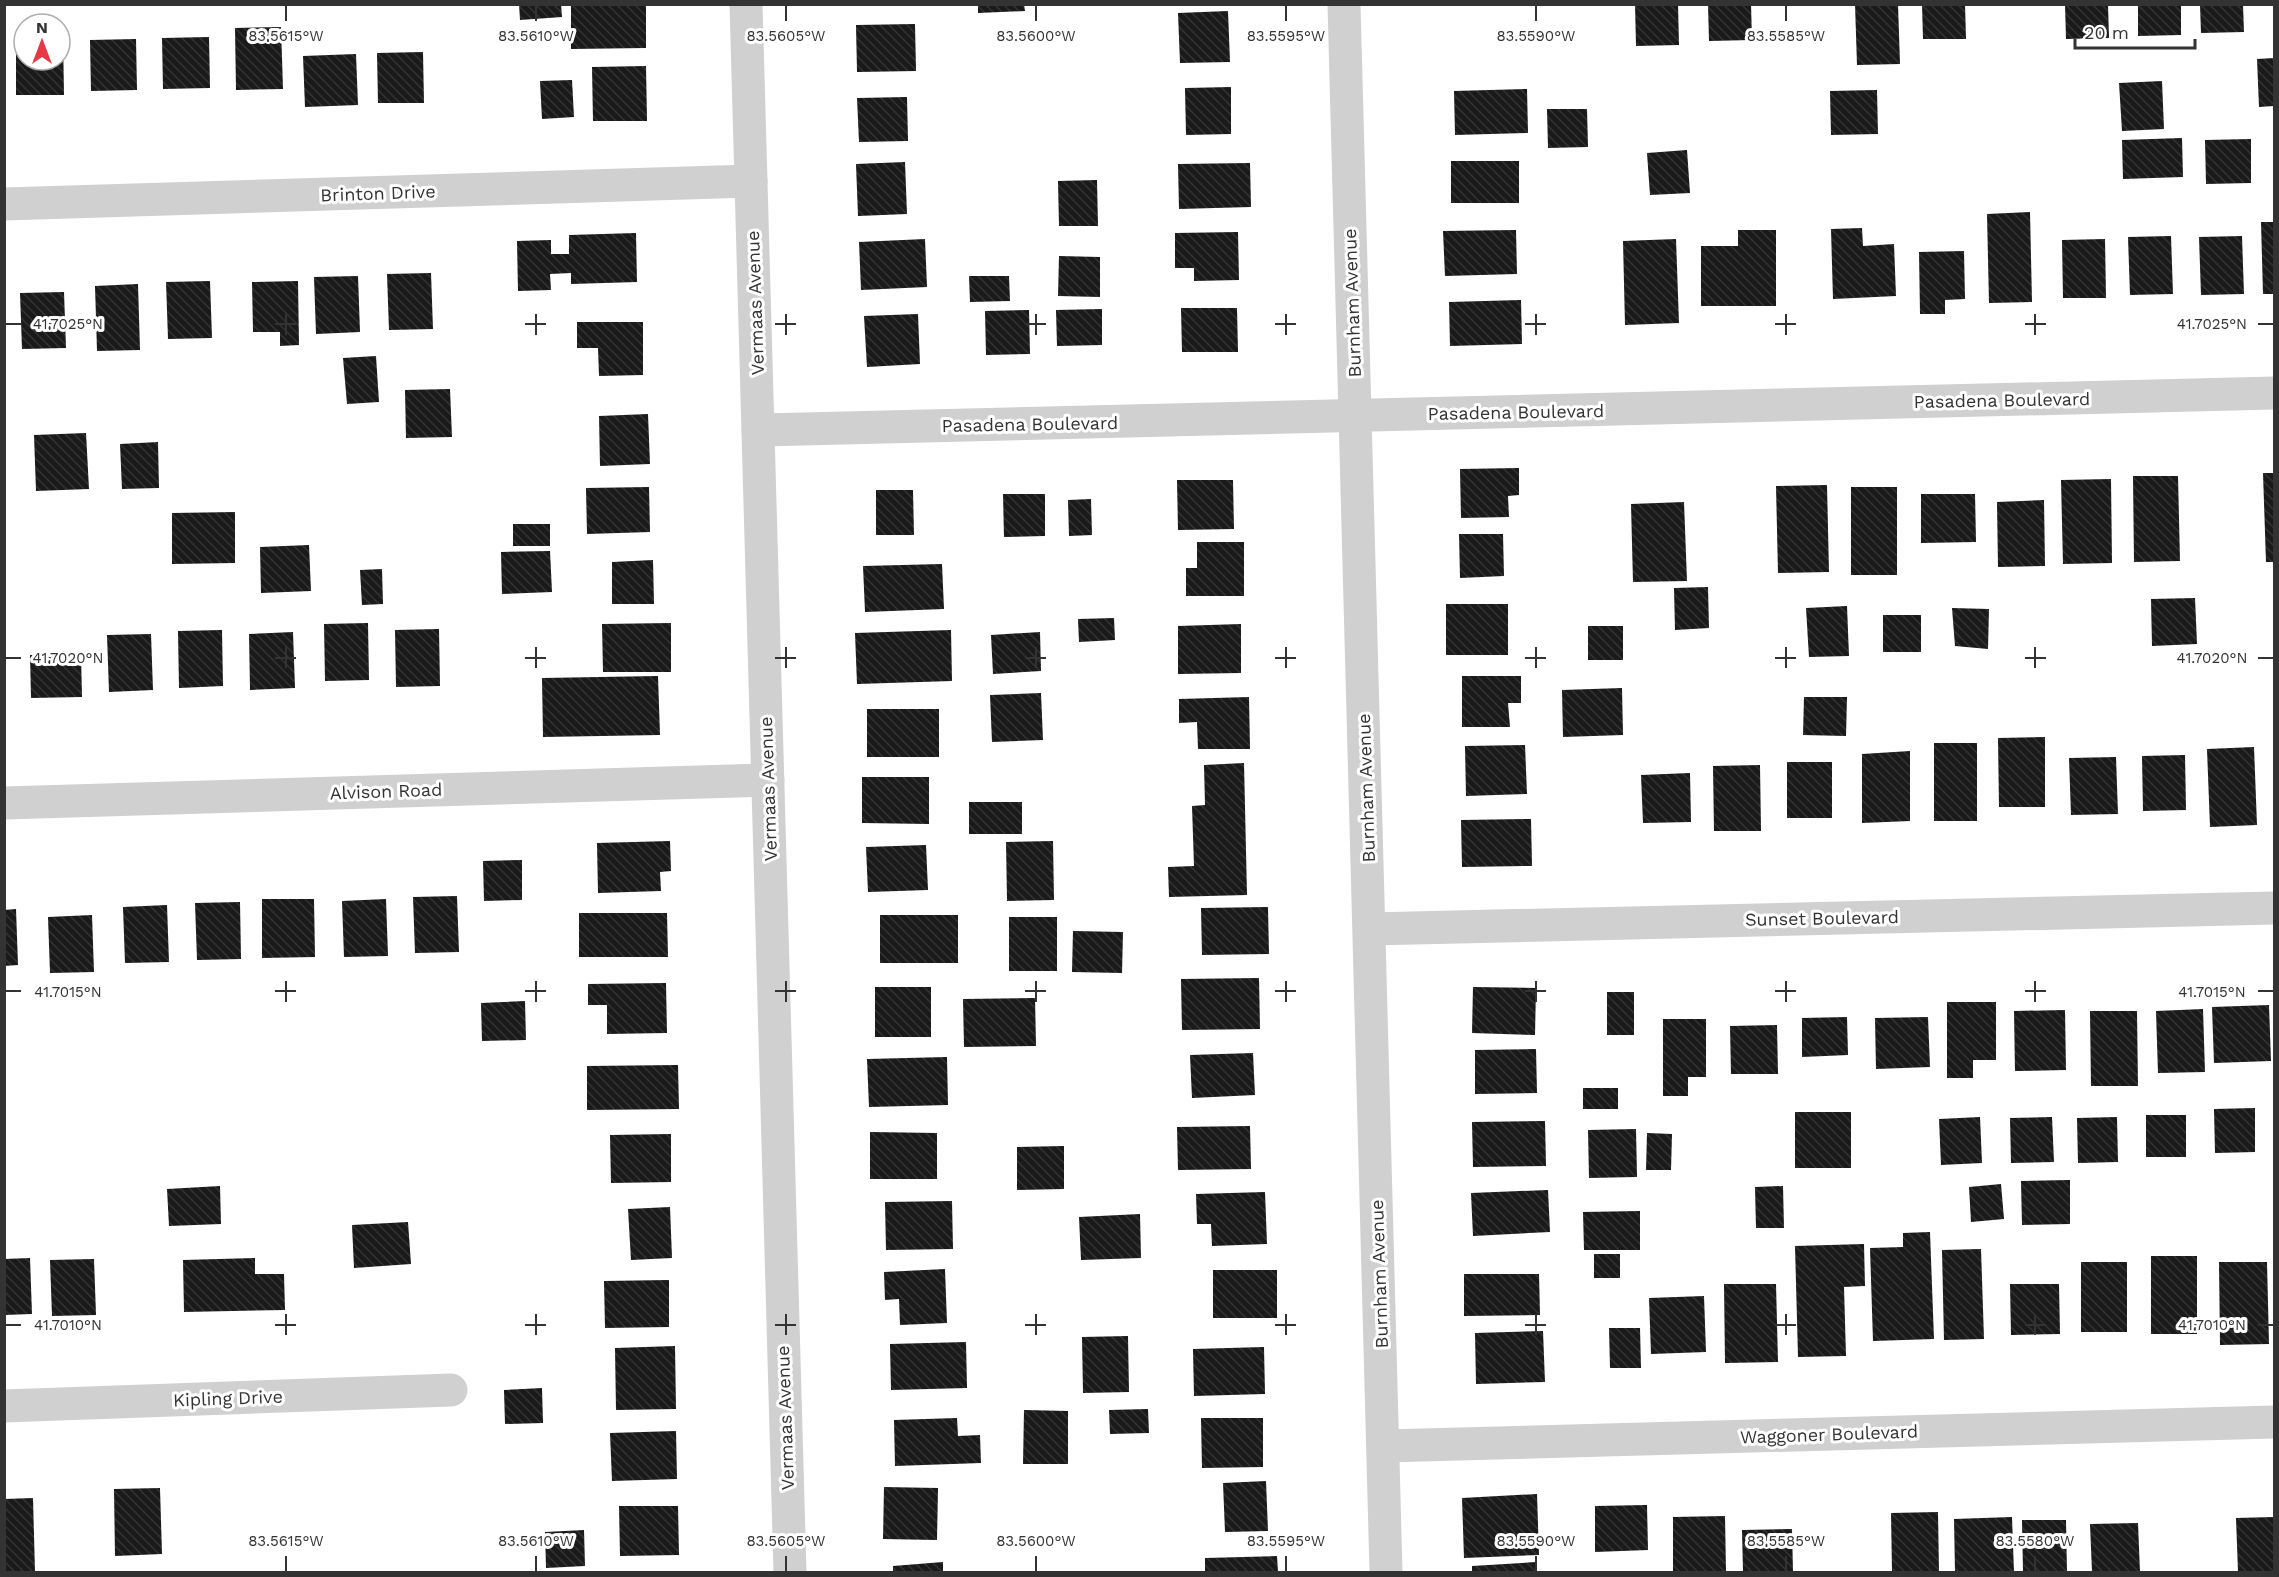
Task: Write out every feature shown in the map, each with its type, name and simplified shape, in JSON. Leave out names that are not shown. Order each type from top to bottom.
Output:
[{"type":"street","name":"Vermaas Avenue","points":[[746,4],[790,1572]]},
{"type":"street","name":"Burnham Avenue","points":[[1344,4],[1386,1572]]},
{"type":"street","name":"Brinton Drive","points":[[4,204],[751,182]]},
{"type":"street","name":"Pasadena Boulevard","points":[[758,430],[2274,393]]},
{"type":"street","name":"Alvison Road","points":[[4,802],[768,780]]},
{"type":"street","name":"Sunset Boulevard","points":[[1370,929],[2274,908]]},
{"type":"street","name":"Kipling Drive","points":[[4,1406],[451,1390]]},
{"type":"street","name":"Waggoner Boulevard","points":[[1384,1446],[2274,1422]]},
{"type":"building","points":[[519,4],[561,4],[562,17],[520,20]]},
{"type":"building","points":[[646,4],[646,48],[571,49],[571,5]]},
{"type":"building","points":[[978,4],[1024,4],[1025,11],[978,13]]},
{"type":"building","points":[[1635,4],[1678,4],[1679,45],[1636,46]]},
{"type":"building","points":[[1708,4],[1751,4],[1752,40],[1709,41]]},
{"type":"building","points":[[1855,4],[1898,4],[1900,64],[1857,65]]},
{"type":"building","points":[[1922,4],[1965,4],[1966,39],[1923,39]]},
{"type":"building","points":[[2065,4],[2108,4],[2109,38],[2066,39]]},
{"type":"building","points":[[2138,4],[2181,4],[2181,35],[2138,36]]},
{"type":"building","points":[[2200,5],[2243,5],[2244,32],[2201,33]]},
{"type":"building","points":[[1228,11],[1230,62],[1180,63],[1178,13]]},
{"type":"building","points":[[915,24],[916,71],[857,72],[856,25]]},
{"type":"building","points":[[281,27],[283,89],[236,90],[235,28]]},
{"type":"building","points":[[209,37],[210,88],[163,89],[162,38]]},
{"type":"building","points":[[136,39],[137,90],[91,91],[90,40]]},
{"type":"building","points":[[423,52],[424,103],[378,103],[377,53]]},
{"type":"building","points":[[356,54],[358,105],[305,107],[303,56]]},
{"type":"building","points":[[2274,58],[2274,106],[2259,107],[2257,59]]},
{"type":"building","points":[[646,66],[647,121],[593,121],[592,67]]},
{"type":"building","points":[[16,72],[64,72],[64,95],[16,95]]},
{"type":"building","points":[[572,80],[574,117],[542,119],[540,81]]},
{"type":"building","points":[[2162,81],[2164,129],[2122,131],[2119,83]]},
{"type":"building","points":[[1231,87],[1231,134],[1186,135],[1185,88]]},
{"type":"building","points":[[1527,89],[1528,133],[1455,135],[1454,91]]},
{"type":"building","points":[[1877,90],[1878,134],[1831,135],[1830,91]]},
{"type":"building","points":[[907,97],[908,141],[859,142],[857,98]]},
{"type":"building","points":[[1547,109],[1587,109],[1588,147],[1548,148]]},
{"type":"building","points":[[2182,138],[2183,177],[2123,179],[2122,140]]},
{"type":"building","points":[[2251,139],[2251,183],[2206,184],[2205,140]]},
{"type":"building","points":[[1687,150],[1690,193],[1650,195],[1647,153]]},
{"type":"building","points":[[1451,161],[1519,161],[1519,203],[1451,203]]},
{"type":"building","points":[[905,162],[907,214],[858,216],[856,164]]},
{"type":"building","points":[[1250,163],[1251,207],[1179,209],[1178,164]]},
{"type":"building","points":[[1097,180],[1098,226],[1059,226],[1058,181]]},
{"type":"building","points":[[2030,212],[2032,302],[1989,303],[1987,214]]},
{"type":"building","points":[[2261,222],[2274,222],[2274,294],[2263,294]]},
{"type":"building","points":[[1862,228],[1863,246],[1894,244],[1896,296],[1833,299],[1831,229]]},
{"type":"building","points":[[1516,230],[1517,274],[1445,276],[1443,231]]},
{"type":"building","points":[[1738,230],[1776,230],[1776,306],[1701,306],[1701,246],[1738,246]]},
{"type":"building","points":[[1238,232],[1239,280],[1194,281],[1194,268],[1175,268],[1175,233]]},
{"type":"building","points":[[636,233],[637,282],[571,284],[571,273],[550,274],[551,290],[518,291],[517,241],[551,240],[551,254],[569,254],[569,235]]},
{"type":"building","points":[[2171,236],[2173,294],[2130,295],[2128,237]]},
{"type":"building","points":[[2242,236],[2244,294],[2201,295],[2199,237]]},
{"type":"building","points":[[925,239],[927,287],[861,290],[859,242]]},
{"type":"building","points":[[1676,239],[1679,323],[1625,325],[1623,241]]},
{"type":"building","points":[[2105,239],[2106,298],[2063,298],[2062,240]]},
{"type":"building","points":[[1964,251],[1965,299],[1945,300],[1945,314],[1920,314],[1919,252]]},
{"type":"building","points":[[1059,256],[1100,257],[1100,297],[1058,296]]},
{"type":"building","points":[[431,273],[433,329],[389,330],[387,274]]},
{"type":"building","points":[[358,276],[360,332],[316,334],[314,277]]},
{"type":"building","points":[[969,276],[1009,276],[1010,301],[970,302]]},
{"type":"building","points":[[210,281],[212,338],[168,339],[166,282]]},
{"type":"building","points":[[298,281],[299,345],[280,346],[280,332],[253,332],[252,282]]},
{"type":"building","points":[[138,284],[140,350],[97,351],[95,286]]},
{"type":"building","points":[[64,292],[66,348],[22,349],[20,293]]},
{"type":"building","points":[[1521,300],[1522,344],[1450,346],[1449,302]]},
{"type":"building","points":[[1181,308],[1237,308],[1238,352],[1182,352]]},
{"type":"building","points":[[1102,309],[1102,345],[1057,346],[1056,310]]},
{"type":"building","points":[[1029,310],[1030,354],[986,355],[985,311]]},
{"type":"building","points":[[918,314],[920,364],[867,367],[864,316]]},
{"type":"building","points":[[577,322],[643,322],[643,375],[599,376],[598,348],[577,348]]},
{"type":"building","points":[[376,356],[379,402],[347,404],[343,358]]},
{"type":"building","points":[[450,389],[452,437],[406,438],[405,390]]},
{"type":"building","points":[[648,414],[650,464],[600,466],[599,416]]},
{"type":"building","points":[[86,433],[89,489],[36,491],[34,435]]},
{"type":"building","points":[[158,442],[159,488],[122,489],[120,444]]},
{"type":"building","points":[[1519,468],[1519,495],[1508,496],[1509,517],[1461,518],[1460,469]]},
{"type":"building","points":[[2263,473],[2274,473],[2274,562],[2266,562]]},
{"type":"building","points":[[2133,476],[2178,476],[2180,561],[2134,562]]},
{"type":"building","points":[[2111,479],[2112,563],[2063,564],[2061,480]]},
{"type":"building","points":[[1177,480],[1233,480],[1234,529],[1178,530]]},
{"type":"building","points":[[1827,485],[1829,572],[1778,573],[1776,486]]},
{"type":"building","points":[[649,487],[650,532],[587,534],[586,488]]},
{"type":"building","points":[[1851,487],[1897,487],[1897,575],[1851,575]]},
{"type":"building","points":[[876,490],[913,490],[914,535],[876,535]]},
{"type":"building","points":[[1003,494],[1045,494],[1045,536],[1004,537]]},
{"type":"building","points":[[1921,494],[1975,494],[1976,542],[1921,543]]},
{"type":"building","points":[[1091,499],[1092,535],[1069,536],[1068,500]]},
{"type":"building","points":[[2044,500],[2045,566],[1998,567],[1997,502]]},
{"type":"building","points":[[1684,502],[1687,581],[1633,582],[1631,504]]},
{"type":"building","points":[[235,512],[235,563],[172,564],[172,513]]},
{"type":"building","points":[[513,524],[550,524],[550,546],[513,546]]},
{"type":"building","points":[[1459,534],[1503,534],[1504,576],[1460,578]]},
{"type":"building","points":[[1197,542],[1244,542],[1244,596],[1186,596],[1186,568],[1197,568]]},
{"type":"building","points":[[309,545],[311,591],[261,593],[260,547]]},
{"type":"building","points":[[550,551],[552,592],[502,594],[501,552]]},
{"type":"building","points":[[653,560],[654,604],[612,604],[612,562]]},
{"type":"building","points":[[942,564],[944,609],[865,612],[863,566]]},
{"type":"building","points":[[382,569],[383,604],[362,605],[360,570]]},
{"type":"building","points":[[1708,587],[1709,628],[1675,630],[1674,588]]},
{"type":"building","points":[[2195,598],[2197,644],[2152,646],[2151,599]]},
{"type":"building","points":[[1446,604],[1508,604],[1508,655],[1446,655]]},
{"type":"building","points":[[1847,606],[1849,656],[1809,657],[1806,608]]},
{"type":"building","points":[[1952,608],[1989,609],[1988,649],[1955,646]]},
{"type":"building","points":[[1883,615],[1921,615],[1921,652],[1883,652]]},
{"type":"building","points":[[1114,618],[1115,640],[1079,642],[1078,619]]},
{"type":"building","points":[[368,623],[369,680],[325,681],[324,624]]},
{"type":"building","points":[[671,623],[671,672],[603,672],[602,624]]},
{"type":"building","points":[[1241,624],[1241,673],[1178,674],[1178,626]]},
{"type":"building","points":[[1588,626],[1623,626],[1623,660],[1588,660]]},
{"type":"building","points":[[439,629],[440,686],[396,687],[395,630]]},
{"type":"building","points":[[222,630],[223,686],[179,688],[178,631]]},
{"type":"building","points":[[951,630],[952,681],[857,684],[855,633]]},
{"type":"building","points":[[293,632],[295,688],[250,690],[249,634]]},
{"type":"building","points":[[1040,632],[1041,671],[993,674],[991,635]]},
{"type":"building","points":[[151,634],[153,690],[109,692],[107,635]]},
{"type":"building","points":[[81,654],[82,697],[31,698],[30,655]]},
{"type":"building","points":[[658,676],[660,735],[543,737],[542,678]]},
{"type":"building","points":[[1462,676],[1521,676],[1521,703],[1508,703],[1510,727],[1462,727]]},
{"type":"building","points":[[1622,688],[1623,735],[1563,737],[1562,690]]},
{"type":"building","points":[[1041,693],[1043,740],[992,742],[990,695]]},
{"type":"building","points":[[1249,697],[1250,749],[1198,749],[1197,722],[1179,723],[1179,699]]},
{"type":"building","points":[[1804,697],[1847,697],[1846,736],[1803,735]]},
{"type":"building","points":[[867,709],[939,709],[939,757],[867,757]]},
{"type":"building","points":[[2045,737],[2045,807],[1999,807],[1998,738]]},
{"type":"building","points":[[1934,743],[1977,743],[1977,821],[1934,821]]},
{"type":"building","points":[[1525,745],[1527,794],[1466,796],[1465,746]]},
{"type":"building","points":[[2254,747],[2257,825],[2210,827],[2207,749]]},
{"type":"building","points":[[1910,751],[1910,821],[1862,823],[1862,754]]},
{"type":"building","points":[[2185,755],[2186,810],[2143,811],[2142,756]]},
{"type":"building","points":[[2116,757],[2118,814],[2071,815],[2069,758]]},
{"type":"building","points":[[1787,762],[1832,762],[1832,818],[1787,818]]},
{"type":"building","points":[[1244,763],[1247,895],[1169,897],[1168,867],[1194,866],[1192,806],[1205,805],[1204,765]]},
{"type":"building","points":[[1760,765],[1761,831],[1714,831],[1713,766]]},
{"type":"building","points":[[1690,773],[1691,822],[1643,823],[1641,775]]},
{"type":"building","points":[[862,777],[929,777],[929,824],[862,823]]},
{"type":"building","points":[[969,802],[1022,802],[1022,834],[969,834]]},
{"type":"building","points":[[1531,819],[1532,866],[1462,867],[1461,820]]},
{"type":"building","points":[[670,841],[671,871],[660,872],[661,891],[598,893],[597,843]]},
{"type":"building","points":[[1053,841],[1054,900],[1007,901],[1006,842]]},
{"type":"building","points":[[926,845],[928,890],[868,892],[866,847]]},
{"type":"building","points":[[522,860],[522,900],[484,901],[483,861]]},
{"type":"building","points":[[457,896],[459,952],[415,953],[413,897]]},
{"type":"building","points":[[262,899],[314,899],[315,957],[262,958]]},
{"type":"building","points":[[386,899],[388,956],[344,957],[342,901]]},
{"type":"building","points":[[240,902],[241,959],[197,960],[195,903]]},
{"type":"building","points":[[167,905],[169,962],[125,963],[123,907]]},
{"type":"building","points":[[1268,907],[1269,954],[1202,955],[1201,908]]},
{"type":"building","points":[[16,909],[18,965],[4,966],[4,910]]},
{"type":"building","points":[[579,913],[667,913],[668,957],[579,957]]},
{"type":"building","points":[[92,915],[94,972],[50,973],[48,917]]},
{"type":"building","points":[[880,915],[958,915],[958,963],[880,963]]},
{"type":"building","points":[[1009,917],[1057,917],[1057,971],[1009,971]]},
{"type":"building","points":[[1073,931],[1123,932],[1122,973],[1072,972]]},
{"type":"building","points":[[1259,978],[1260,1029],[1182,1030],[1181,979]]},
{"type":"building","points":[[666,983],[667,1033],[607,1034],[607,1005],[588,1005],[588,984]]},
{"type":"building","points":[[875,987],[931,987],[931,1037],[875,1037]]},
{"type":"building","points":[[1473,987],[1536,988],[1535,1035],[1472,1033]]},
{"type":"building","points":[[1607,992],[1634,992],[1634,1035],[1607,1035]]},
{"type":"building","points":[[1035,998],[1036,1046],[964,1047],[963,999]]},
{"type":"building","points":[[525,1001],[526,1040],[482,1041],[481,1003]]},
{"type":"building","points":[[1947,1002],[1996,1002],[1996,1060],[1973,1060],[1973,1078],[1947,1078]]},
{"type":"building","points":[[2269,1005],[2271,1061],[2214,1063],[2212,1007]]},
{"type":"building","points":[[2203,1009],[2205,1072],[2158,1073],[2156,1011]]},
{"type":"building","points":[[2065,1010],[2066,1070],[2015,1071],[2014,1011]]},
{"type":"building","points":[[2090,1011],[2137,1011],[2138,1086],[2091,1086]]},
{"type":"building","points":[[1847,1017],[1848,1055],[1802,1057],[1802,1018]]},
{"type":"building","points":[[1928,1017],[1930,1067],[1876,1069],[1875,1018]]},
{"type":"building","points":[[1663,1019],[1706,1019],[1706,1077],[1688,1077],[1688,1096],[1663,1096]]},
{"type":"building","points":[[1777,1025],[1778,1074],[1731,1074],[1730,1026]]},
{"type":"building","points":[[1536,1049],[1537,1093],[1475,1094],[1475,1050]]},
{"type":"building","points":[[1253,1053],[1255,1095],[1192,1098],[1190,1055]]},
{"type":"building","points":[[947,1057],[948,1105],[869,1107],[867,1059]]},
{"type":"building","points":[[678,1065],[679,1109],[587,1110],[587,1066]]},
{"type":"building","points":[[1583,1088],[1618,1088],[1618,1109],[1583,1109]]},
{"type":"building","points":[[2255,1108],[2255,1152],[2215,1153],[2214,1109]]},
{"type":"building","points":[[1795,1112],[1851,1112],[1851,1168],[1795,1168]]},
{"type":"building","points":[[2146,1115],[2186,1115],[2186,1157],[2146,1157]]},
{"type":"building","points":[[1980,1117],[1982,1163],[1941,1165],[1939,1119]]},
{"type":"building","points":[[2052,1117],[2054,1162],[2011,1163],[2010,1118]]},
{"type":"building","points":[[2117,1117],[2118,1162],[2078,1163],[2077,1118]]},
{"type":"building","points":[[1545,1121],[1546,1166],[1473,1167],[1472,1122]]},
{"type":"building","points":[[1250,1126],[1251,1169],[1178,1170],[1177,1127]]},
{"type":"building","points":[[1636,1129],[1637,1177],[1589,1178],[1588,1130]]},
{"type":"building","points":[[870,1132],[937,1133],[937,1179],[870,1179]]},
{"type":"building","points":[[1647,1133],[1672,1134],[1671,1170],[1646,1170]]},
{"type":"building","points":[[671,1134],[671,1182],[611,1183],[610,1135]]},
{"type":"building","points":[[1064,1146],[1064,1189],[1017,1190],[1017,1147]]},
{"type":"building","points":[[2070,1180],[2070,1224],[2022,1225],[2021,1181]]},
{"type":"building","points":[[2001,1184],[2004,1219],[1971,1222],[1969,1187]]},
{"type":"building","points":[[220,1186],[221,1224],[169,1226],[167,1189]]},
{"type":"building","points":[[1783,1186],[1784,1228],[1756,1228],[1755,1187]]},
{"type":"building","points":[[1548,1190],[1550,1232],[1473,1236],[1471,1193]]},
{"type":"building","points":[[1265,1192],[1267,1244],[1212,1246],[1211,1224],[1197,1224],[1196,1194]]},
{"type":"building","points":[[952,1201],[953,1249],[886,1250],[885,1202]]},
{"type":"building","points":[[670,1207],[672,1258],[631,1260],[628,1209]]},
{"type":"building","points":[[1640,1211],[1640,1250],[1584,1250],[1583,1212]]},
{"type":"building","points":[[1140,1214],[1141,1258],[1081,1260],[1079,1217]]},
{"type":"building","points":[[408,1222],[411,1264],[354,1268],[352,1225]]},
{"type":"building","points":[[1930,1232],[1934,1339],[1873,1341],[1870,1248],[1903,1247],[1903,1233]]},
{"type":"building","points":[[1864,1244],[1865,1286],[1844,1287],[1846,1356],[1798,1357],[1795,1246]]},
{"type":"building","points":[[1981,1249],[1984,1339],[1944,1340],[1942,1250]]},
{"type":"building","points":[[1594,1254],[1620,1254],[1620,1278],[1594,1278]]},
{"type":"building","points":[[2151,1256],[2197,1256],[2197,1334],[2151,1334]]},
{"type":"building","points":[[30,1258],[32,1314],[4,1315],[4,1259]]},
{"type":"building","points":[[255,1258],[255,1274],[284,1274],[285,1310],[184,1312],[183,1260]]},
{"type":"building","points":[[94,1259],[96,1315],[52,1316],[50,1260]]},
{"type":"building","points":[[2081,1262],[2127,1262],[2127,1332],[2081,1332]]},
{"type":"building","points":[[2219,1262],[2267,1262],[2269,1344],[2220,1345]]},
{"type":"building","points":[[945,1269],[947,1323],[900,1325],[899,1299],[885,1300],[884,1272]]},
{"type":"building","points":[[1213,1270],[1277,1270],[1277,1318],[1213,1318]]},
{"type":"building","points":[[1464,1274],[1539,1274],[1540,1315],[1464,1316]]},
{"type":"building","points":[[669,1280],[669,1327],[605,1328],[604,1281]]},
{"type":"building","points":[[1724,1284],[1776,1284],[1778,1362],[1725,1363]]},
{"type":"building","points":[[2010,1284],[2059,1284],[2060,1334],[2011,1335]]},
{"type":"building","points":[[1704,1296],[1706,1352],[1651,1354],[1649,1298]]},
{"type":"building","points":[[1609,1328],[1640,1328],[1641,1368],[1610,1368]]},
{"type":"building","points":[[1543,1331],[1545,1382],[1476,1384],[1475,1333]]},
{"type":"building","points":[[1128,1336],[1129,1392],[1083,1393],[1082,1337]]},
{"type":"building","points":[[966,1342],[967,1388],[891,1390],[890,1344]]},
{"type":"building","points":[[675,1346],[676,1409],[616,1410],[615,1348]]},
{"type":"building","points":[[1264,1347],[1265,1394],[1194,1396],[1193,1349]]},
{"type":"building","points":[[542,1388],[543,1423],[505,1424],[504,1390]]},
{"type":"building","points":[[1148,1409],[1149,1433],[1110,1434],[1109,1410]]},
{"type":"building","points":[[1024,1410],[1068,1411],[1068,1464],[1023,1464]]},
{"type":"building","points":[[957,1418],[958,1436],[980,1435],[981,1463],[895,1466],[894,1420]]},
{"type":"building","points":[[1201,1418],[1263,1418],[1263,1467],[1202,1468]]},
{"type":"building","points":[[676,1431],[677,1479],[612,1481],[610,1433]]},
{"type":"building","points":[[1266,1481],[1268,1531],[1225,1532],[1223,1483]]},
{"type":"building","points":[[884,1487],[938,1488],[937,1540],[883,1539]]},
{"type":"building","points":[[160,1488],[162,1554],[115,1556],[114,1489]]},
{"type":"building","points":[[1537,1494],[1539,1555],[1464,1558],[1462,1498]]},
{"type":"building","points":[[33,1498],[35,1572],[4,1572],[4,1499]]},
{"type":"building","points":[[1647,1505],[1648,1550],[1595,1552],[1595,1506]]},
{"type":"building","points":[[619,1506],[678,1506],[679,1555],[620,1556]]},
{"type":"building","points":[[1938,1512],[1939,1572],[1892,1572],[1891,1513]]},
{"type":"building","points":[[1725,1516],[1726,1572],[1673,1572],[1673,1517]]},
{"type":"building","points":[[2012,1517],[2014,1572],[1955,1572],[1954,1519]]},
{"type":"building","points":[[2274,1517],[2274,1572],[2238,1572],[2236,1518]]},
{"type":"building","points":[[2022,1520],[2066,1520],[2067,1572],[2023,1572]]},
{"type":"building","points":[[2138,1523],[2140,1572],[2092,1572],[2090,1524]]},
{"type":"building","points":[[1792,1529],[1793,1572],[1743,1572],[1742,1530]]},
{"type":"building","points":[[584,1530],[585,1566],[546,1568],[545,1532]]},
{"type":"building","points":[[1277,1556],[1278,1572],[1205,1572],[1205,1558]]},
{"type":"building","points":[[943,1562],[943,1572],[893,1572],[893,1566]]},
{"type":"building","points":[[1536,1562],[1536,1572],[1472,1572],[1472,1566]]}]
